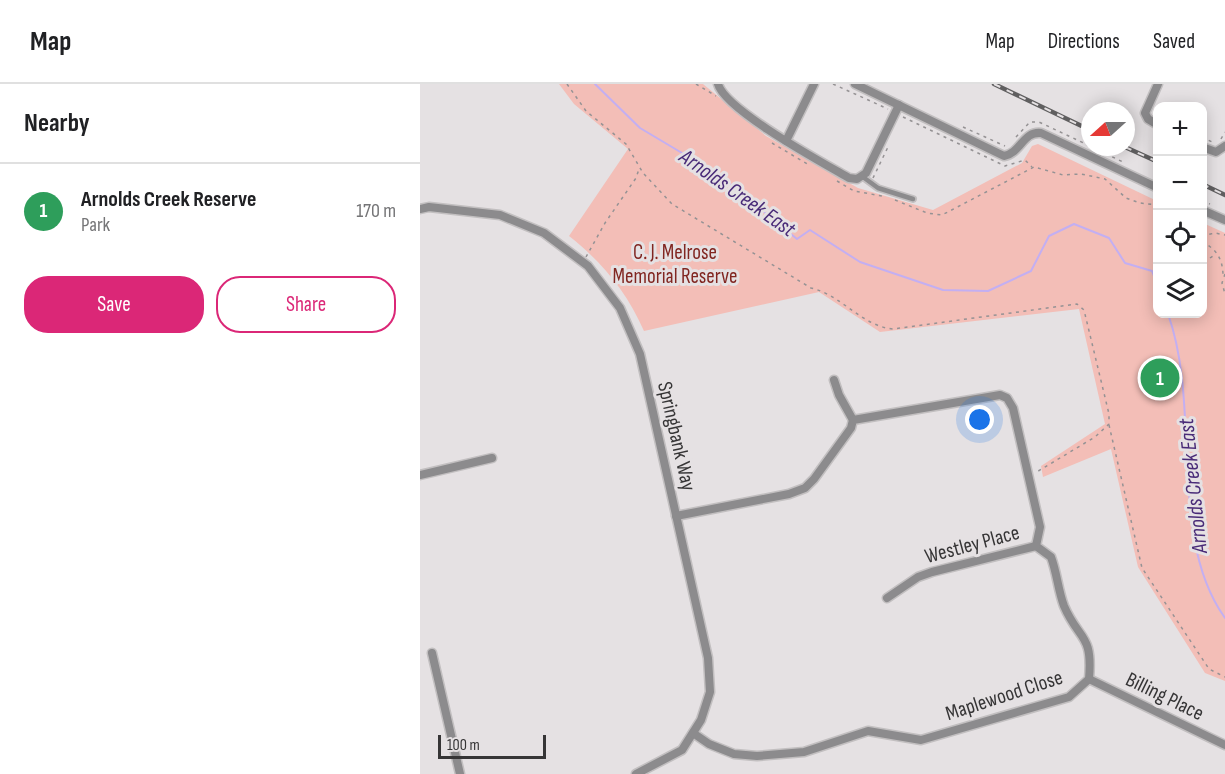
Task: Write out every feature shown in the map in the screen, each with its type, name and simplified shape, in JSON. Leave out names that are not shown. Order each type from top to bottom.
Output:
[{"type":"street","points":[[718,84],[723,94],[732,102],[786,141],[849,178],[863,177],[899,105]]},
{"type":"street","points":[[786,141],[814,84]]},
{"type":"street","points":[[855,84],[1004,156],[1015,151],[1031,134],[1041,133],[1153,186]]},
{"type":"street","points":[[1153,122],[1145,113],[1158,84]]},
{"type":"street","points":[[1207,149],[1216,152],[1222,143]]},
{"type":"street","name":"Springbank Way","points":[[420,209],[429,207],[500,215],[544,233],[588,266],[620,308],[640,354],[708,658],[710,692],[701,720],[682,750],[636,774]]},
{"type":"street","points":[[1207,212],[1225,220]]},
{"type":"street","points":[[676,516],[789,494],[805,488],[851,428],[853,420],[839,395],[834,380]]},
{"type":"street","points":[[853,420],[1000,395],[1007,398],[1013,408],[1040,527],[1036,546]]},
{"type":"street","points":[[420,475],[492,458]]},
{"type":"street","name":"Westley Place","points":[[887,597],[918,577],[932,572],[1036,546]]},
{"type":"street","name":"Maplewood Close","points":[[693,733],[709,744],[734,754],[757,756],[804,752],[868,731],[921,740],[1069,697],[1089,679],[1090,650],[1083,633],[1066,609],[1051,556],[1036,546]]},
{"type":"street","points":[[432,653],[460,774]]},
{"type":"street","name":"Billing Place","points":[[1089,679],[1225,745]]},
{"type":"lane","points":[[863,177],[870,184],[913,199]]},
{"type":"path","points":[[567,84],[586,111],[626,144],[639,168],[672,204],[811,288],[823,291],[878,328],[894,329],[1077,304],[1084,310],[1109,414],[1109,424],[1112,426],[1142,568],[1209,669],[1225,677]]},
{"type":"path","points":[[696,84],[718,98]]},
{"type":"path","points":[[706,89],[709,84]]},
{"type":"path","points":[[1222,143],[1225,132]]},
{"type":"path","points":[[768,138],[773,144],[813,167]]},
{"type":"path","points":[[1207,139],[1214,143]]},
{"type":"path","points":[[870,184],[889,146]]},
{"type":"path","points":[[833,179],[854,191],[872,196],[888,196],[912,208],[942,215],[1034,167],[1063,175],[1081,174],[1105,179],[1126,198],[1153,204]]},
{"type":"path","points":[[589,253],[605,223],[636,178],[639,168]]},
{"type":"path","points":[[1207,235],[1215,233],[1225,235]]},
{"type":"path","points":[[1207,246],[1216,254],[1222,265],[1225,294]]},
{"type":"path","points":[[1210,258],[1216,254]]},
{"type":"path","points":[[1028,477],[1095,437],[1109,424]]},
{"type":"green space","name":"C. J. Melrose Memorial Reserve","points":[[559,84],[703,84],[766,136],[858,188],[933,210],[1022,163],[1032,146],[1038,144],[1153,199],[1153,318],[1207,318],[1207,225],[1225,233],[1225,681],[1205,673],[1138,567],[1111,449],[1043,477],[1041,466],[1105,424],[1079,309],[880,332],[819,292],[644,331],[622,291],[603,267],[569,236],[628,149],[574,104]]},
{"type":"waterway","name":"Arnolds Creek East","points":[[595,84],[640,128],[719,175],[797,239],[810,230],[860,262],[943,290],[988,291],[1031,271],[1049,236],[1074,224],[1109,238],[1125,263],[1152,271],[1153,274]]},
{"type":"waterway","name":"Arnolds Creek East","points":[[1169,318],[1178,351],[1183,390],[1190,511],[1196,550],[1207,586],[1225,618]]},
{"type":"railway","points":[[994,84],[1081,126]]},
{"type":"railway","points":[[1135,152],[1153,160]]},
{"type":"railway","points":[[1207,186],[1225,195]]},
{"type":"place","name":"Arnolds Creek Reserve","points":[[1160,378]]}]
